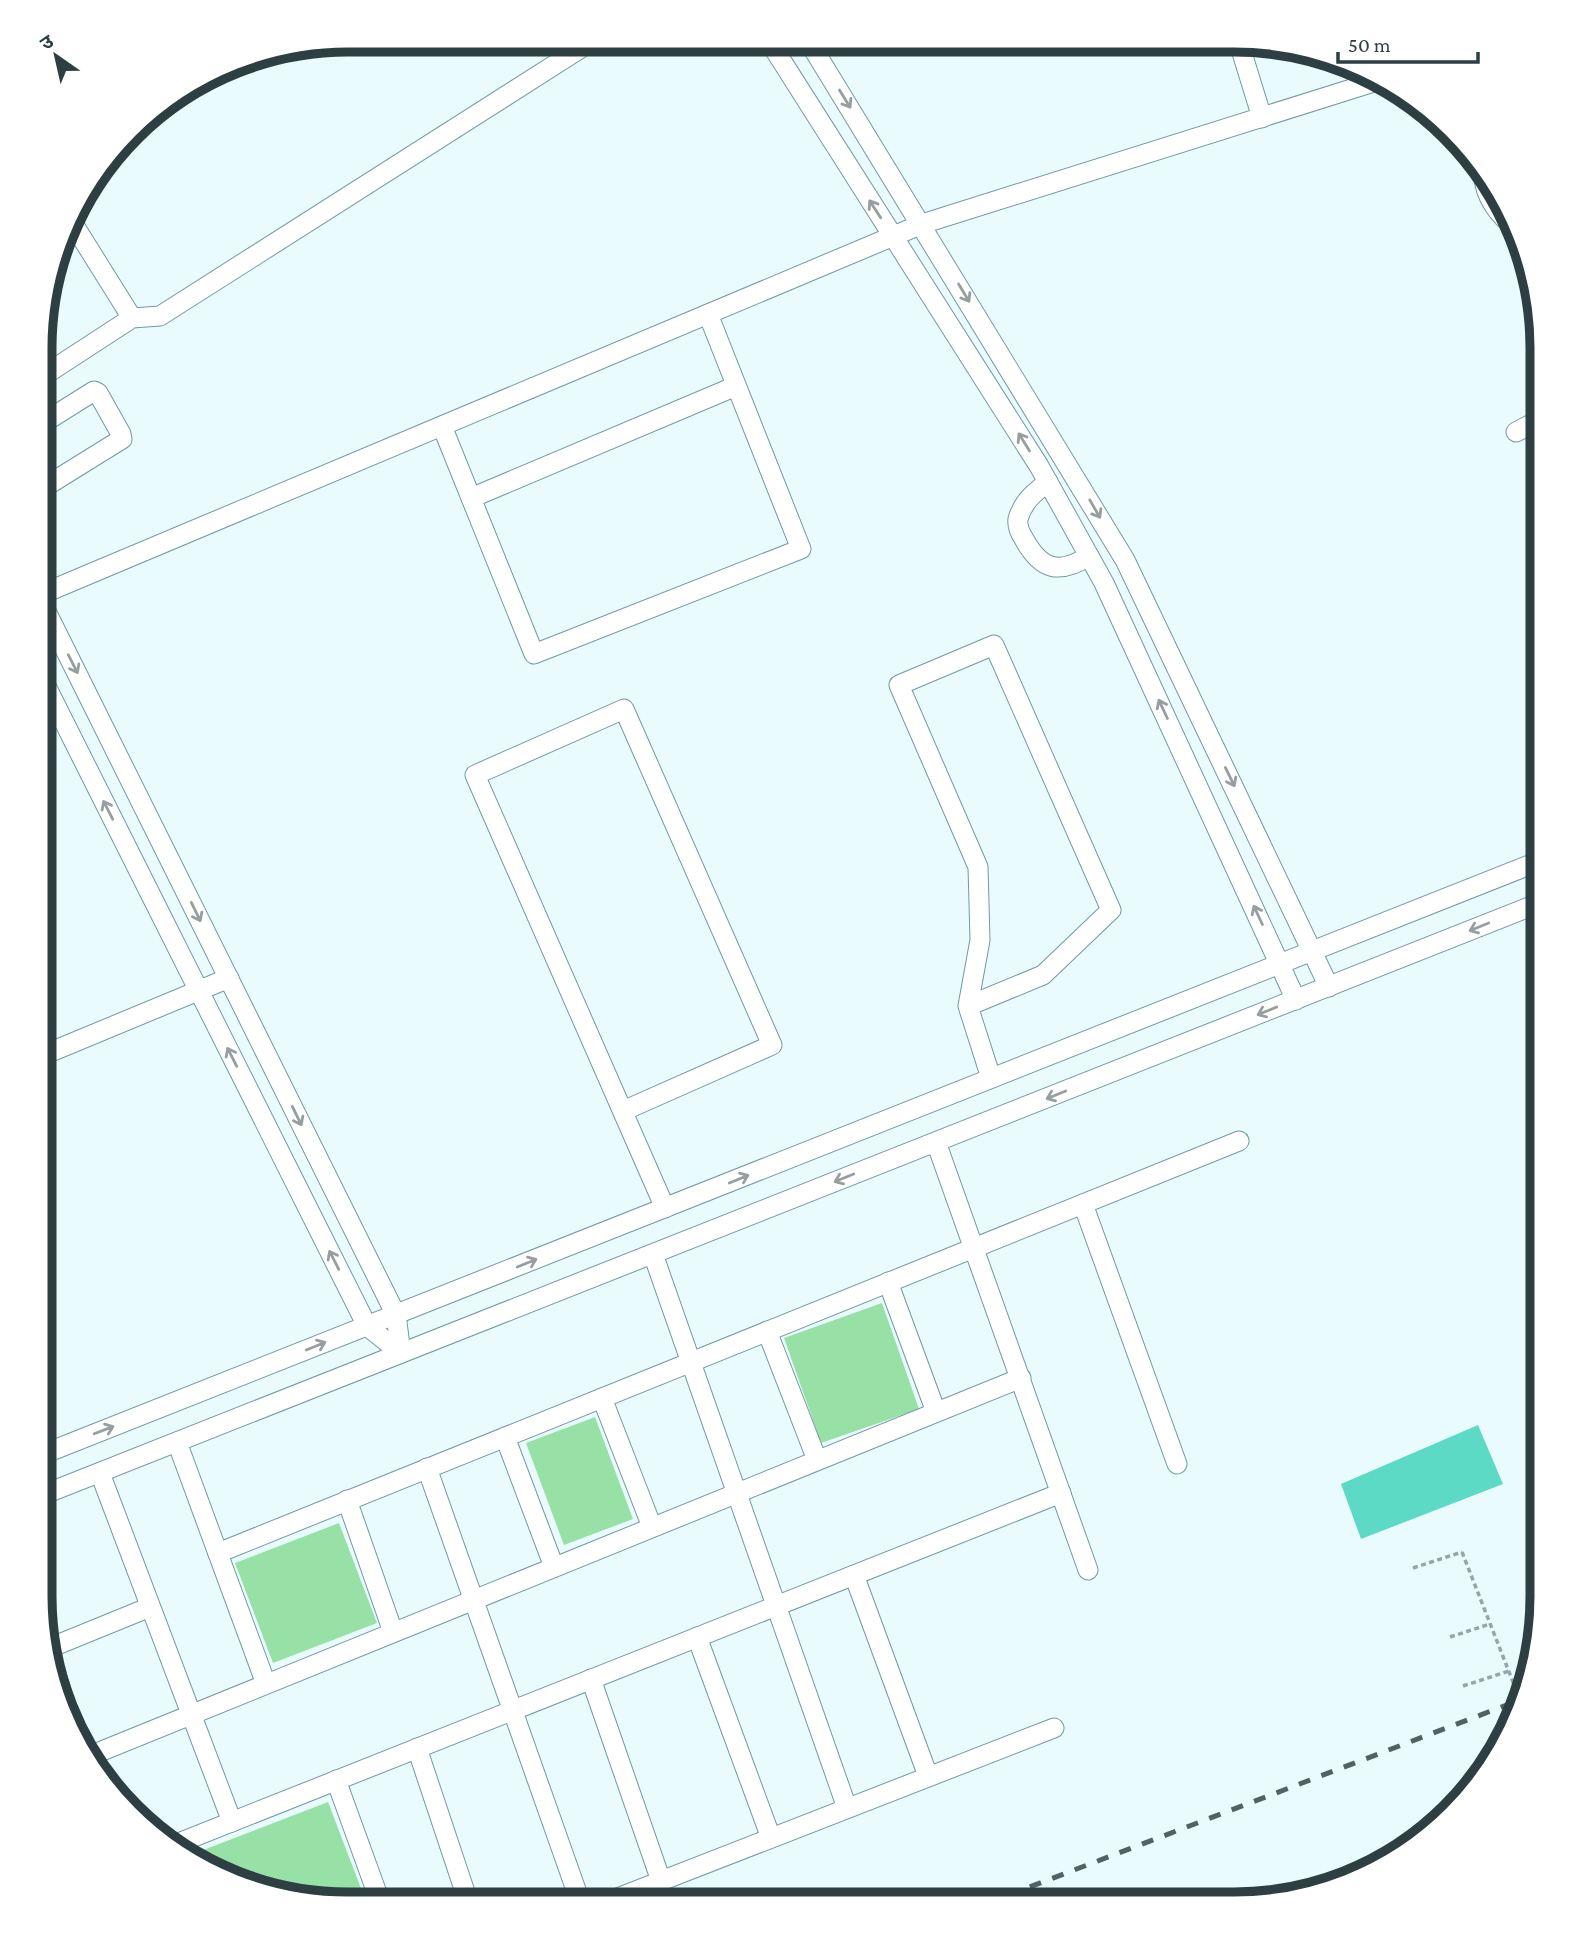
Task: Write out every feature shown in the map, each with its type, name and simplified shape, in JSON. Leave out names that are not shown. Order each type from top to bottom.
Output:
[{"type":"street","points":[[52,370],[132,318],[160,316],[575,52]]},
{"type":"street","points":[[776,52],[1048,482],[1104,583],[1296,1000]]},
{"type":"street","points":[[815,52],[1125,560],[1329,987]]},
{"type":"street","points":[[1242,52],[1262,118]]},
{"type":"street","points":[[52,590],[893,236],[1369,85]]},
{"type":"street","points":[[77,230],[132,318]]},
{"type":"street","points":[[442,426],[534,654],[801,549],[708,314]]},
{"type":"street","points":[[471,498],[736,386]]},
{"type":"street","points":[[52,417],[94,391],[98,393],[122,439],[52,482]]},
{"type":"street","points":[[1516,432],[1530,425]]},
{"type":"street","points":[[1048,482],[1030,496],[1024,505],[1017,522],[1020,534],[1031,552],[1045,566],[1061,568],[1077,564],[1089,556]]},
{"type":"street","points":[[52,623],[396,1315],[401,1353]]},
{"type":"street","points":[[968,1006],[1043,975],[1111,911],[993,645],[899,685],[978,867],[980,940],[968,1006],[991,1078]]},
{"type":"street","points":[[52,698],[367,1326],[401,1353]]},
{"type":"street","points":[[623,1111],[772,1045],[624,709],[475,775],[623,1111],[666,1208]]},
{"type":"street","points":[[128,850],[176,872]]},
{"type":"street","points":[[52,1451],[1530,865]]},
{"type":"street","points":[[52,1491],[1530,907]]},
{"type":"street","points":[[52,1052],[229,978]]},
{"type":"street","points":[[218,1552],[1239,1140]]},
{"type":"street","points":[[936,1142],[1088,1570]]},
{"type":"street","points":[[1083,1203],[1177,1464]]},
{"type":"street","points":[[653,1254],[847,1808]]},
{"type":"street","points":[[888,1282],[936,1412]]},
{"type":"street","points":[[767,1331],[817,1460]]},
{"type":"street","points":[[97,1753],[1021,1378]]},
{"type":"street","points":[[602,1398],[652,1527]]},
{"type":"street","points":[[505,1437],[554,1567]]},
{"type":"street","points":[[177,1442],[266,1684]]},
{"type":"street","points":[[427,1468],[578,1892]]},
{"type":"street","points":[[100,1473],[232,1822]]},
{"type":"street","points":[[182,1842],[1061,1493]]},
{"type":"street","points":[[347,1500],[393,1632]]},
{"type":"street","points":[[854,1575],[928,1776]]},
{"type":"street","points":[[57,1645],[150,1607]]},
{"type":"street","points":[[697,1637],[771,1838]]},
{"type":"street","points":[[591,1679],[661,1881]]},
{"type":"street","points":[[633,1892],[1054,1728]]},
{"type":"street","points":[[417,1748],[465,1892]]},
{"type":"street","points":[[336,1780],[373,1892]]},
{"type":"path","points":[[1413,1568],[1462,1552],[1516,1689]]},
{"type":"path","points":[[1450,1637],[1490,1624]]},
{"type":"path","points":[[1463,1686],[1509,1671]]},
{"type":"green space","points":[[882,1303],[919,1409],[821,1443],[784,1338]]},
{"type":"green space","points":[[595,1417],[633,1519],[564,1545],[526,1443]]},
{"type":"green space","points":[[339,1523],[377,1623],[273,1663],[235,1563]]},
{"type":"green space","points":[[328,1802],[362,1891],[329,1892],[290,1887],[253,1877],[198,1852]]},
{"type":"building","points":[[1478,1425],[1503,1484],[1361,1539],[1341,1484]]},
{"type":"railway","points":[[1016,1892],[1511,1704]]}]
